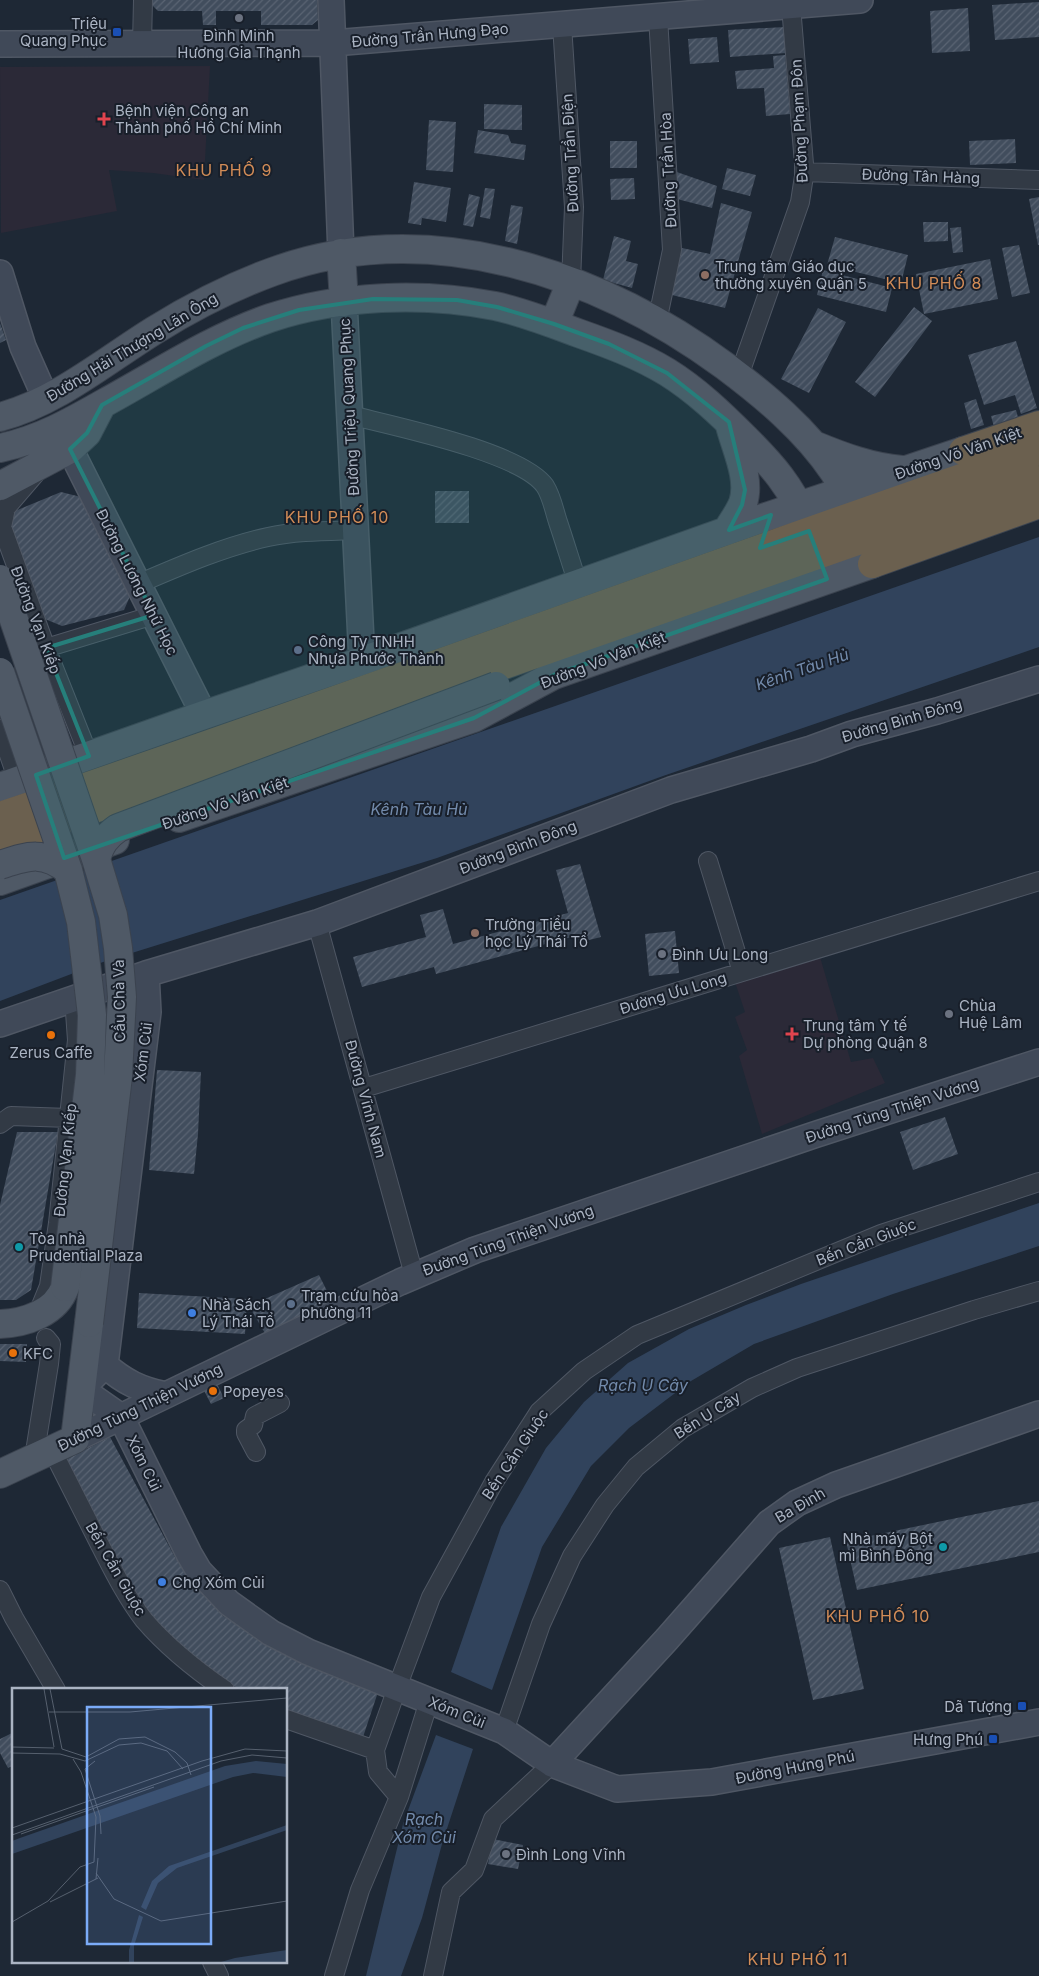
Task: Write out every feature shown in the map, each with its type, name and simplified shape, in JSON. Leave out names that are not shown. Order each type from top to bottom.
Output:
[{"type":"highway","name":"Đường Võ Văn Kiệt","points":[[963,451],[1039,425]]},
{"type":"highway","name":"Đường Võ Văn Kiệt","points":[[0,842],[858,527],[1039,451]]},
{"type":"highway","name":"Đường Võ Văn Kiệt","points":[[858,527],[1039,480]]},
{"type":"highway","name":"Đường Võ Văn Kiệt","points":[[858,527],[1039,504]]},
{"type":"highway","name":"Đường Võ Văn Kiệt","points":[[0,816],[132,772],[759,549],[813,543]]},
{"type":"main road","name":"Đường Hải Thượng Lãn Ông","points":[[0,417],[13,414],[46,399],[155,330],[216,295],[272,272],[341,253],[406,249],[447,251],[486,256],[526,265],[601,293],[658,322],[686,339],[739,376],[782,413],[812,445],[832,469],[858,527]]},
{"type":"main road","points":[[341,253],[344,302]]},
{"type":"main road","points":[[554,324],[571,282]]},
{"type":"main road","points":[[0,448],[44,435],[102,405],[206,346],[243,328],[299,310],[344,302],[402,299],[457,300],[497,307],[554,324],[638,356],[668,373],[693,391],[729,422],[780,476],[813,543]]},
{"type":"main road","points":[[0,486],[70,449],[87,433],[102,405]]},
{"type":"main road","points":[[727,531],[742,505],[745,490],[729,422]]},
{"type":"main road","points":[[812,445],[873,466],[906,470]]},
{"type":"main road","name":"Đường Võ Văn Kiệt","points":[[0,880],[474,718],[554,675],[813,543],[858,527],[906,470],[963,451]]},
{"type":"main road","points":[[759,549],[772,515],[774,489],[767,461]]},
{"type":"main road","name":"Đường Võ Văn Kiệt","points":[[9,784],[772,515],[813,543]]},
{"type":"main road","name":"Cầu Chà Và","points":[[0,579],[96,859],[116,930],[122,997],[118,1076],[81,1389],[53,1449]]},
{"type":"main road","name":"Cầu Chà Và","points":[[0,672],[68,870],[83,930],[91,990],[92,1039],[65,1287],[41,1327]]},
{"type":"main road","points":[[96,859],[105,839],[118,828],[496,686],[554,675]]},
{"type":"main road","points":[[0,865],[23,858],[43,856],[57,861],[68,870]]},
{"type":"main road","points":[[0,1324],[41,1327]]},
{"type":"main road","name":"Đường Tùng Thiện Vương","points":[[0,1474],[53,1449]]},
{"type":"street","points":[[142,44],[143,0]]},
{"type":"street","points":[[331,0],[341,253]]},
{"type":"street","name":"Đường Trần Hưng Đạo","points":[[0,44],[333,43],[658,17],[691,7],[792,6],[860,0]]},
{"type":"street","name":"Đường Phạm Đôn","points":[[739,376],[800,202],[804,172],[792,6]]},
{"type":"street","name":"Đường Trần Hòa","points":[[658,17],[672,250],[658,322]]},
{"type":"street","name":"Đường Trần Điện","points":[[562,25],[574,207],[571,282]]},
{"type":"street","name":"Đường Tân Hàng","points":[[804,172],[1039,180]]},
{"type":"street","points":[[0,273],[22,347],[46,399]]},
{"type":"street","name":"Đường Triệu Quang Phục","points":[[344,302],[362,661]]},
{"type":"street","points":[[350,415],[483,451],[510,462],[534,476],[542,482],[551,498],[578,584]]},
{"type":"street","name":"Đường Lương Nhữ Học","points":[[70,449],[204,715]]},
{"type":"street","name":"Đường Vạn Kiếp","points":[[44,463],[6,508],[2,527],[46,648],[89,756]]},
{"type":"street","points":[[138,584],[229,548],[269,537],[356,530]]},
{"type":"street","points":[[46,648],[154,615]]},
{"type":"street","name":"Đường Bình Đông","points":[[0,1024],[146,974],[317,923],[671,790],[1039,679]]},
{"type":"street","points":[[0,729],[9,784]]},
{"type":"street","points":[[708,861],[742,972]]},
{"type":"street","name":"Đường Ưu Long","points":[[364,1088],[1039,881]]},
{"type":"street","name":"Đường Vĩnh Nam","points":[[317,923],[414,1275]]},
{"type":"street","name":"Xóm Củi","points":[[105,1365],[148,1012],[146,974]]},
{"type":"street","name":"Đường Vạn Kiếp","points":[[41,1327],[49,1286],[77,1040],[73,1000]]},
{"type":"street","name":"Đường Tùng Thiện Vương","points":[[53,1449],[414,1275],[483,1247],[558,1220],[1039,1062]]},
{"type":"street","points":[[0,1124],[11,1116],[69,1118]]},
{"type":"street","name":"Bến Cần Giuộc","points":[[375,1750],[431,1597],[494,1482],[539,1412],[584,1371],[637,1335],[881,1234],[1039,1182]]},
{"type":"street","name":"Bến Ụ Cây","points":[[504,1731],[540,1624],[572,1556],[605,1505],[636,1467],[682,1428],[752,1388],[797,1368],[974,1310],[1039,1291]]},
{"type":"street","points":[[41,1327],[51,1344],[49,1364],[53,1449]]},
{"type":"street","points":[[81,1389],[105,1365],[130,1384],[147,1391],[166,1395]]},
{"type":"street","name":"Xóm Củi","points":[[81,1389],[121,1417],[189,1554],[199,1571],[229,1603],[271,1632],[308,1652],[504,1731],[552,1764]]},
{"type":"street","points":[[256,1452],[246,1430],[254,1425],[255,1416],[280,1403]]},
{"type":"street","name":"Ba Đình","points":[[552,1764],[769,1523],[798,1503],[836,1485],[1039,1414]]},
{"type":"street","name":"Bến Cần Giuộc","points":[[53,1449],[107,1558],[142,1616],[170,1647],[222,1688]]},
{"type":"street","points":[[0,1590],[55,1688]]},
{"type":"street","points":[[334,1976],[360,1890],[399,1797],[434,1703]]},
{"type":"street","points":[[288,1720],[375,1750],[378,1772],[399,1797]]},
{"type":"street","name":"Đường Hưng Phú","points":[[552,1764],[617,1789],[712,1782],[1039,1722]]},
{"type":"street","points":[[433,1976],[451,1892],[474,1870],[493,1819],[552,1764]]},
{"type":"street","points":[[213,1964],[220,1976]]},
{"type":"highlighted area","points":[[373,299],[457,300],[497,307],[554,324],[609,344],[667,373],[729,422],[745,490],[742,505],[729,530],[771,515],[760,548],[809,531],[827,579],[554,675],[474,718],[64,858],[36,775],[89,756],[46,648],[154,615],[70,449],[87,433],[102,405],[206,346],[243,328],[299,310]]},
{"type":"shaded area","name":"Bệnh viện Công an Thành phố Hồ Chí Minh","points":[[210,66],[204,180],[153,173],[109,170],[117,211],[1,233],[0,67]]},
{"type":"shaded area","name":"Trung tâm Y tế Dự phòng Quận 8","points":[[820,957],[851,1062],[873,1058],[885,1083],[762,1134],[739,1056],[747,1050],[735,1017],[745,1012],[735,982]]},
{"type":"water","name":"Kênh Tàu Hủ","points":[[1039,537],[1039,647],[663,776],[437,858],[103,962],[0,1001],[0,900]]},
{"type":"water","name":"Rạch Ụ Cây","points":[[1039,1203],[1039,1246],[893,1294],[754,1344],[691,1381],[629,1428],[591,1466],[542,1547],[492,1690],[451,1672],[501,1527],[546,1448],[584,1402],[628,1363],[689,1329],[746,1305],[801,1284]]},
{"type":"water","name":"Rạch Xóm Củi","points":[[436,1735],[473,1749],[442,1844],[422,1918],[401,1976],[366,1976],[403,1824]]},
{"type":"building","points":[[149,0],[317,0],[318,20],[312,25],[261,25],[261,11],[216,11],[216,25],[203,25],[202,11],[158,11]]},
{"type":"building","points":[[1039,2],[1039,37],[995,40],[992,5]]},
{"type":"building","points":[[968,8],[970,51],[932,53],[930,11]]},
{"type":"building","points":[[785,27],[786,53],[730,57],[728,30]]},
{"type":"building","points":[[717,37],[719,62],[690,64],[688,39]]},
{"type":"building","points":[[785,55],[790,114],[766,116],[764,88],[737,89],[735,71],[774,68],[773,56]]},
{"type":"building","points":[[484,104],[522,105],[522,130],[484,129]]},
{"type":"building","points":[[429,120],[456,122],[453,172],[426,170]]},
{"type":"building","points":[[478,130],[508,135],[511,143],[526,145],[524,160],[474,153]]},
{"type":"building","points":[[1015,139],[1016,163],[970,165],[969,141]]},
{"type":"building","points":[[610,141],[637,141],[637,168],[610,168]]},
{"type":"building","points":[[727,168],[756,175],[750,196],[722,189]]},
{"type":"building","points":[[674,171],[717,186],[712,208],[677,199]]},
{"type":"building","points":[[634,178],[635,199],[611,200],[610,179]]},
{"type":"building","points":[[414,182],[451,188],[446,222],[422,218],[421,225],[408,223]]},
{"type":"building","points":[[485,188],[495,189],[490,219],[480,217]]},
{"type":"building","points":[[469,194],[480,197],[473,227],[463,225]]},
{"type":"building","points":[[1039,197],[1039,245],[1038,245],[1029,199]]},
{"type":"building","points":[[721,203],[752,212],[725,308],[672,295],[682,248],[710,254]]},
{"type":"building","points":[[511,205],[523,207],[517,244],[505,241]]},
{"type":"building","points":[[923,222],[948,222],[948,241],[924,242]]},
{"type":"building","points":[[961,227],[963,252],[953,253],[950,228]]},
{"type":"building","points":[[614,236],[631,241],[626,261],[638,264],[632,288],[603,280]]},
{"type":"building","points":[[835,237],[908,255],[901,283],[827,265]]},
{"type":"building","points":[[1019,245],[1030,293],[1012,297],[1002,248]]},
{"type":"building","points":[[990,259],[998,299],[924,314],[916,274]]},
{"type":"building","points":[[823,270],[892,288],[886,312],[817,295]]},
{"type":"building","points":[[914,307],[932,321],[875,397],[855,382]]},
{"type":"building","points":[[818,308],[846,322],[809,393],[781,379]]},
{"type":"building","points":[[0,323],[6,340],[0,343]]},
{"type":"building","points":[[1016,341],[1037,408],[1021,414],[1015,395],[984,405],[968,355]]},
{"type":"building","points":[[976,399],[984,425],[971,429],[964,403]]},
{"type":"building","points":[[1016,410],[1019,421],[994,427],[991,416]]},
{"type":"building","points":[[435,491],[469,491],[469,523],[435,523]]},
{"type":"building","points":[[61,492],[85,498],[131,594],[124,610],[62,626],[45,619],[11,526],[11,520],[15,511]]},
{"type":"building","points":[[580,864],[601,937],[577,943],[575,936],[436,974],[434,967],[362,987],[353,957],[426,937],[420,915],[443,909],[453,944],[568,913],[556,870]]},
{"type":"building","name":"Đình Ưu Long","points":[[675,931],[679,973],[649,976],[645,934]]},
{"type":"building","points":[[157,1070],[201,1072],[194,1174],[149,1170]]},
{"type":"building","points":[[945,1117],[958,1154],[913,1170],[900,1132]]},
{"type":"building","name":"Tòa nhà Prudential Plaza","points":[[17,1132],[58,1132],[31,1290],[16,1300],[0,1300],[0,1205]]},
{"type":"building","name":"Trạm cứu hỏa phường 11","points":[[319,1275],[333,1303],[266,1335],[249,1306]]},
{"type":"building","name":"Nhà Sách Lý Thái Tổ","points":[[139,1293],[247,1299],[245,1334],[137,1328]]},
{"type":"building","name":"KFC","points":[[0,1344],[27,1344],[26,1362],[0,1361]]},
{"type":"building","name":"Popeyes","points":[[214,1378],[224,1398],[211,1404],[201,1385]]},
{"type":"building","name":"Chợ Xóm Củi","points":[[110,1437],[176,1559],[223,1616],[280,1650],[379,1689],[363,1737],[288,1712],[288,1688],[238,1688],[213,1676],[140,1606],[67,1459]]},
{"type":"building","name":"Nhà máy Bột mì Bình Đông","points":[[1039,1501],[1039,1552],[857,1590],[846,1541]]},
{"type":"building","points":[[830,1537],[864,1689],[813,1700],[779,1548]]},
{"type":"building","points":[[12,1733],[12,1766],[8,1768],[0,1753],[0,1739]]},
{"type":"building","name":"Đình Long Vĩnh","points":[[493,1839],[523,1845],[518,1869],[488,1864]]},
{"type":"place","name":"Đình Minh Hương Gia Thạnh","points":[[239,18]]},
{"type":"place","name":"Triệu Quang Phục","points":[[117,32]]},
{"type":"place","name":"Bệnh viện Công an Thành phố Hồ Chí Minh","points":[[104,119]]},
{"type":"place","name":"Trung tâm Giáo dục thường xuyên Quận 5","points":[[705,275]]},
{"type":"place","name":"Công Ty TNHH Nhựa Phước Thành","points":[[298,650]]},
{"type":"place","name":"Trường Tiểu học Lý Thái Tổ","points":[[475,933]]},
{"type":"place","name":"Đình Ưu Long","points":[[662,954]]},
{"type":"place","name":"Chùa Huệ Lâm","points":[[949,1014]]},
{"type":"place","name":"Trung tâm Y tế Dự phòng Quận 8","points":[[792,1034]]},
{"type":"place","name":"Zerus Caffe","points":[[51,1035]]},
{"type":"place","name":"Tòa nhà Prudential Plaza","points":[[19,1247]]},
{"type":"place","name":"Trạm cứu hỏa phường 11","points":[[291,1304]]},
{"type":"place","name":"Nhà Sách Lý Thái Tổ","points":[[192,1313]]},
{"type":"place","name":"KFC","points":[[13,1353]]},
{"type":"place","name":"Popeyes","points":[[213,1391]]},
{"type":"place","name":"Nhà máy Bột mì Bình Đông","points":[[943,1547]]},
{"type":"place","name":"Chợ Xóm Củi","points":[[162,1582]]},
{"type":"place","name":"Dã Tượng","points":[[1022,1706]]},
{"type":"place","name":"Hưng Phú","points":[[993,1739]]},
{"type":"place","name":"Đình Long Vĩnh","points":[[506,1854]]},
{"type":"district","name":"KHU PHỐ 9","points":[[224,170]]},
{"type":"district","name":"KHU PHỐ 8","points":[[934,283]]},
{"type":"district","name":"KHU PHỐ 10","points":[[337,517]]},
{"type":"district","name":"KHU PHỐ 10","points":[[878,1616]]},
{"type":"district","name":"KHU PHỐ 11","points":[[798,1959]]}]
